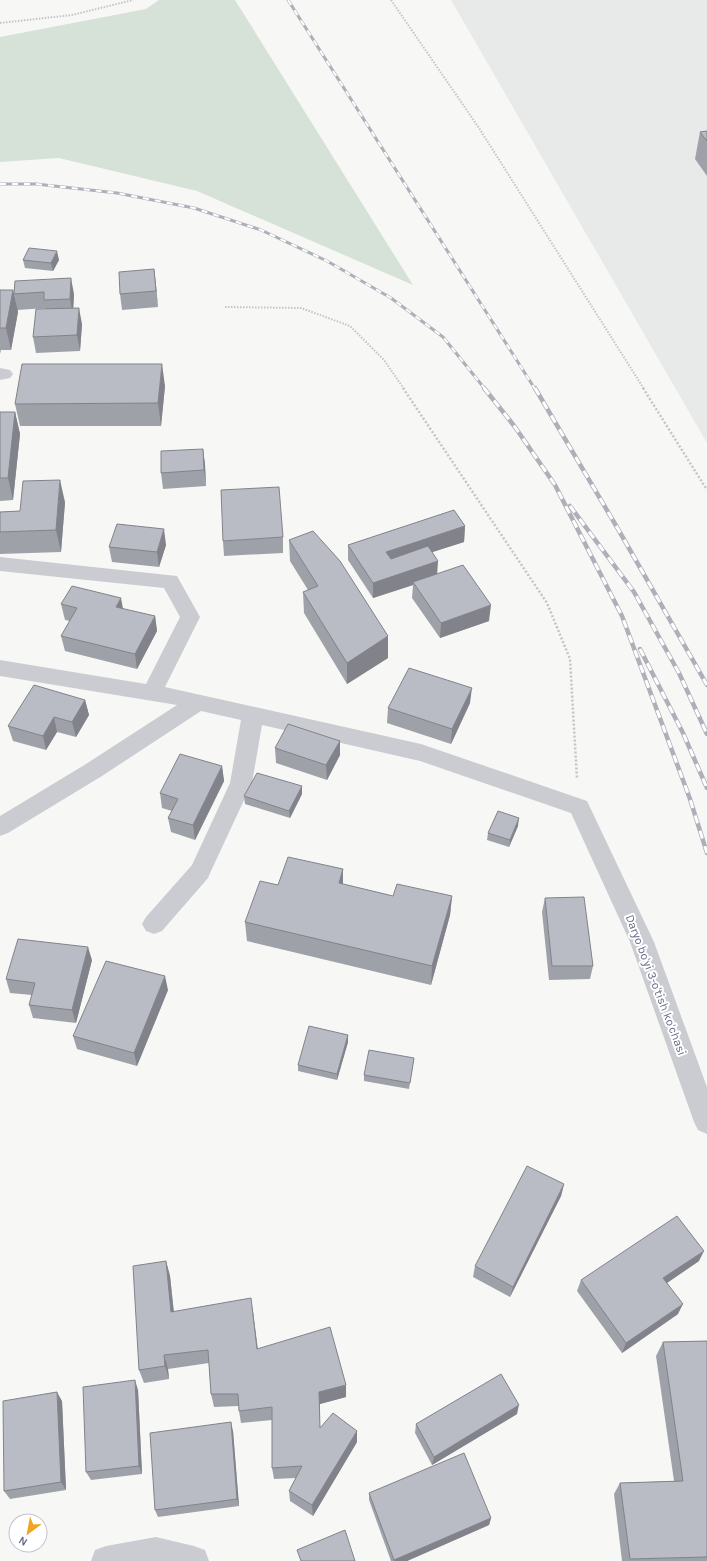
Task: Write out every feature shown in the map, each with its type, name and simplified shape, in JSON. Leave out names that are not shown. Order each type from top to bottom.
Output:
[{"type":"street","points":[[0,564],[170,581],[190,618],[152,693]]},
{"type":"street","points":[[0,668],[198,702],[421,753],[579,807]]},
{"type":"street","points":[[0,827],[94,770],[198,702]]},
{"type":"street","points":[[154,924],[200,871],[241,783],[253,714]]},
{"type":"street","name":"Daryo bo'yi 3-o'tish ko'chasi","points":[[579,807],[642,942],[707,1122]]},
{"type":"street","points":[[106,1561],[156,1552],[194,1561]]},
{"type":"path","points":[[0,23],[72,15],[133,0]]},
{"type":"path","points":[[391,0],[479,128],[707,490]]},
{"type":"path","points":[[225,307],[301,308],[350,326],[384,360],[546,603],[570,659],[579,807]]},
{"type":"shaded area","points":[[159,0],[235,0],[413,285],[197,191],[59,158],[0,162],[0,37],[146,9]]},
{"type":"shaded area","points":[[451,0],[707,0],[707,443]]},
{"type":"building","points":[[707,131],[707,141],[700,132]]},
{"type":"building","points":[[29,248],[57,251],[51,263],[23,260]]},
{"type":"building","points":[[154,269],[156,291],[120,294],[119,272]]},
{"type":"building","points":[[71,278],[70,299],[44,300],[44,292],[14,294],[15,281]]},
{"type":"building","points":[[0,290],[13,290],[6,328],[0,328]]},
{"type":"building","points":[[79,308],[77,335],[33,337],[36,309]]},
{"type":"building","points":[[22,364],[162,364],[158,403],[15,404]]},
{"type":"building","points":[[0,412],[15,412],[8,478],[0,478]]},
{"type":"building","points":[[203,449],[204,470],[161,473],[161,451]]},
{"type":"building","points":[[60,480],[56,530],[0,532],[0,512],[20,511],[23,481]]},
{"type":"building","points":[[279,487],[283,537],[223,541],[221,490]]},
{"type":"building","points":[[454,510],[465,526],[386,552],[391,559],[428,546],[438,561],[373,583],[348,545]]},
{"type":"building","points":[[117,524],[164,529],[157,552],[109,547]]},
{"type":"building","points":[[313,531],[340,561],[388,636],[347,663],[303,592],[318,586],[289,540]]},
{"type":"building","points":[[463,565],[491,605],[441,623],[413,582]]},
{"type":"building","points":[[72,586],[121,598],[116,607],[155,616],[135,654],[61,636],[77,608],[61,604]]},
{"type":"building","points":[[409,668],[472,688],[452,729],[388,708]]},
{"type":"building","points":[[34,685],[85,700],[72,722],[54,717],[43,736],[8,726]]},
{"type":"building","points":[[288,724],[340,741],[326,765],[275,748]]},
{"type":"building","points":[[180,754],[222,766],[193,825],[168,818],[178,799],[160,793]]},
{"type":"building","points":[[257,773],[302,786],[289,811],[244,796]]},
{"type":"building","points":[[498,811],[519,818],[510,840],[488,833]]},
{"type":"building","points":[[288,857],[343,869],[339,883],[393,896],[397,884],[452,896],[432,966],[245,922],[260,881],[278,885]]},
{"type":"building","points":[[584,897],[593,966],[552,966],[545,898]]},
{"type":"building","points":[[18,939],[88,947],[72,1010],[29,1005],[35,983],[6,979]]},
{"type":"building","points":[[106,961],[165,976],[134,1053],[73,1036]]},
{"type":"building","points":[[309,1026],[348,1035],[337,1074],[298,1065]]},
{"type":"building","points":[[369,1050],[414,1058],[410,1083],[364,1075]]},
{"type":"building","points":[[527,1166],[564,1184],[513,1287],[475,1266]]},
{"type":"building","points":[[677,1216],[704,1251],[663,1278],[683,1304],[626,1343],[581,1280]]},
{"type":"building","points":[[166,1261],[171,1312],[251,1298],[257,1349],[330,1327],[346,1385],[319,1392],[320,1428],[333,1413],[357,1431],[312,1505],[289,1491],[302,1466],[272,1468],[272,1407],[239,1411],[238,1394],[211,1394],[208,1350],[164,1355],[165,1366],[139,1370],[133,1266]]},
{"type":"building","points":[[707,1341],[707,1557],[630,1559],[620,1483],[683,1481],[663,1342]]},
{"type":"building","points":[[501,1374],[519,1405],[434,1457],[416,1424]]},
{"type":"building","points":[[135,1380],[139,1466],[86,1472],[83,1387]]},
{"type":"building","points":[[57,1392],[61,1482],[4,1491],[3,1401]]},
{"type":"building","points":[[231,1422],[237,1499],[155,1510],[150,1433]]},
{"type":"building","points":[[464,1453],[491,1518],[394,1560],[369,1493]]},
{"type":"building","points":[[345,1530],[355,1561],[301,1561],[297,1550]]},
{"type":"railway","points":[[288,0],[535,389]]},
{"type":"railway","points":[[0,184],[36,184],[117,193],[194,208],[261,230],[327,261],[391,298],[443,337],[485,389]]},
{"type":"railway","points":[[484,388],[515,427],[555,485],[622,616],[690,799],[707,853]]},
{"type":"railway","points":[[535,388],[707,685]]},
{"type":"railway","points":[[570,506],[634,592],[679,673],[707,734]]},
{"type":"railway","points":[[640,649],[683,733],[707,788]]}]
